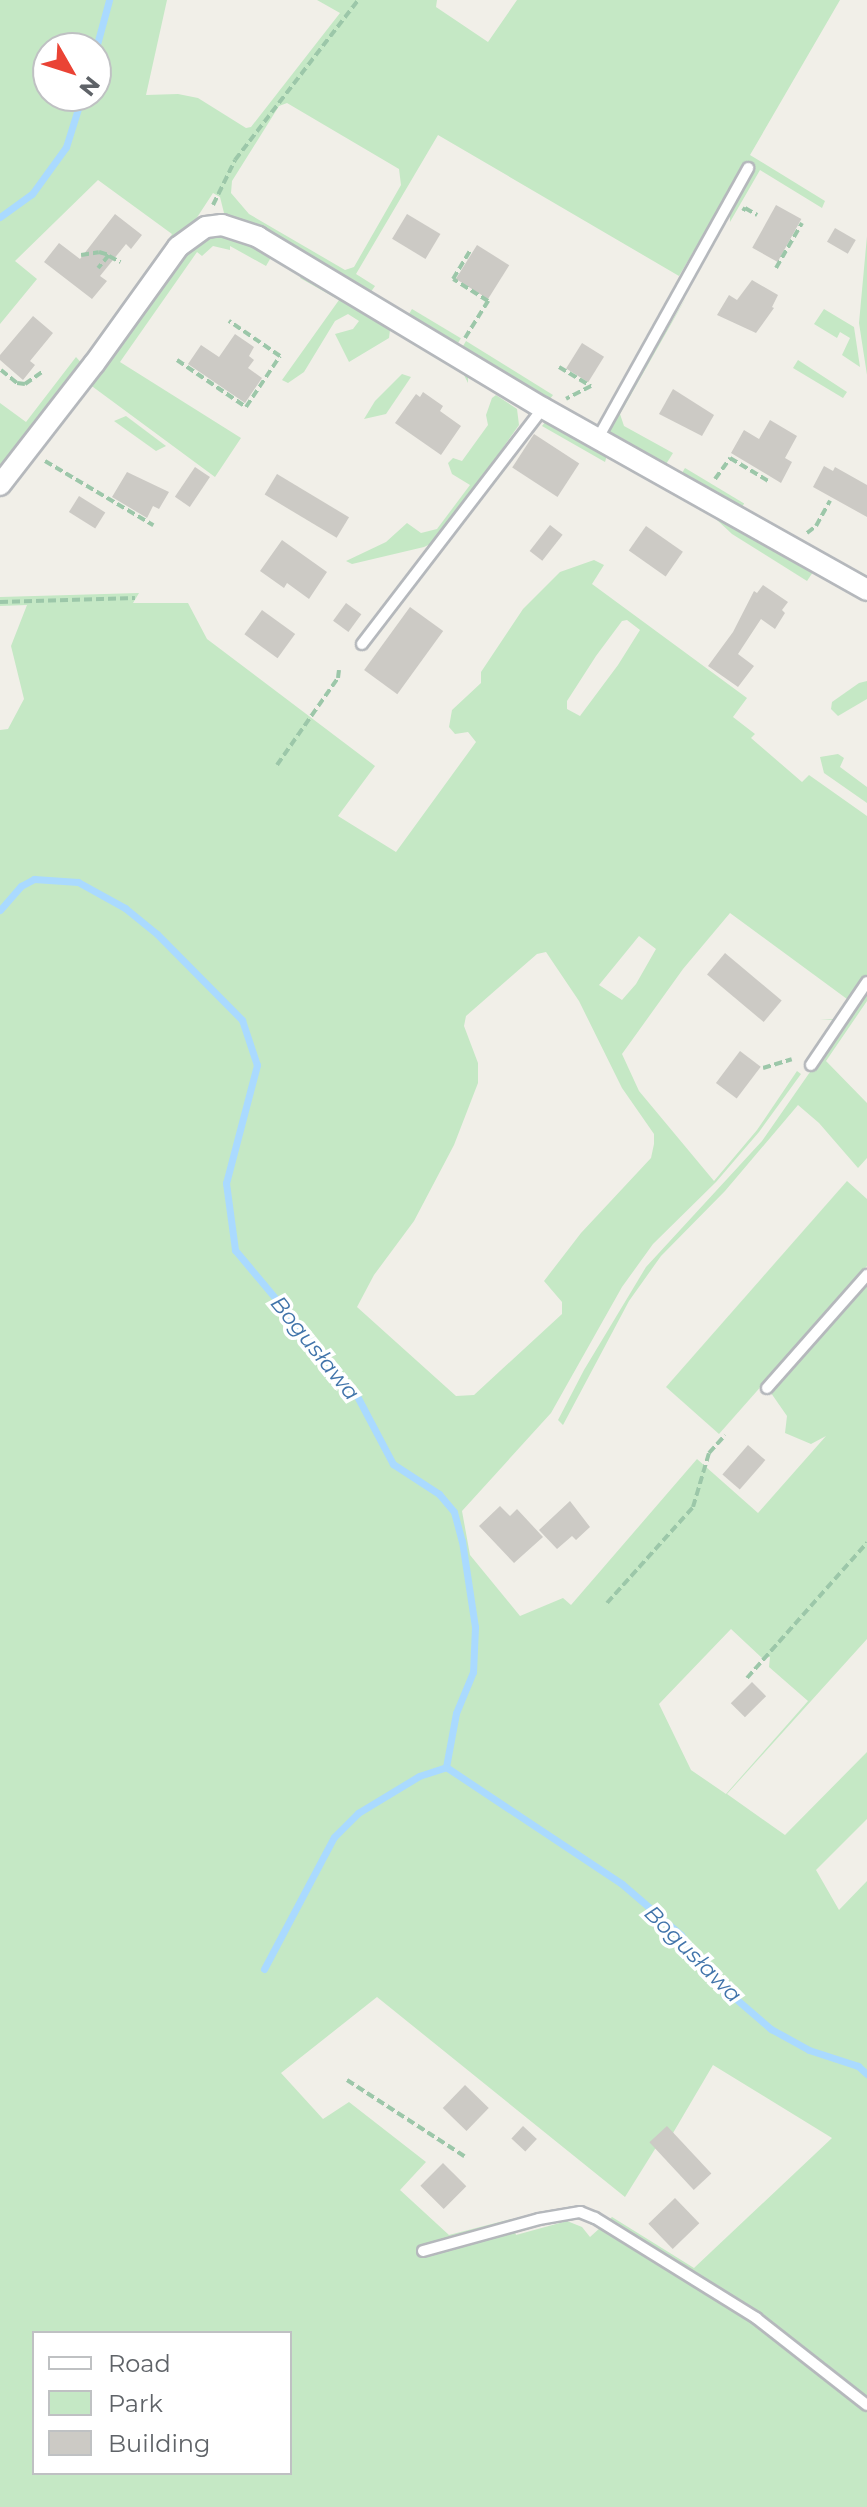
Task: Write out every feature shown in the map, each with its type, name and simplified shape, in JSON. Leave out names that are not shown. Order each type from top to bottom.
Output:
[{"type":"street","points":[[0,485],[94,364],[167,260],[191,235],[206,227],[238,228],[551,403],[598,438],[867,590]]},
{"type":"lane","points":[[598,438],[748,168]]},
{"type":"lane","points":[[362,644],[551,403]]},
{"type":"lane","points":[[811,1065],[867,982]]},
{"type":"lane","points":[[767,1388],[867,1275]]},
{"type":"lane","points":[[423,2251],[539,2219],[580,2212],[595,2218],[756,2318],[867,2405]]},
{"type":"path","points":[[206,227],[235,160],[358,0]]},
{"type":"path","points":[[737,221],[745,208],[757,215]]},
{"type":"path","points":[[776,268],[802,223]]},
{"type":"path","points":[[464,340],[488,301],[453,279],[470,251]]},
{"type":"path","points":[[98,268],[106,253]]},
{"type":"path","points":[[81,255],[106,253],[120,262]]},
{"type":"path","points":[[177,360],[246,407],[280,356],[229,321]]},
{"type":"path","points":[[551,403],[567,399],[591,386],[559,367]]},
{"type":"path","points":[[1,370],[17,383],[25,384],[42,372]]},
{"type":"path","points":[[36,456],[153,525]]},
{"type":"path","points":[[711,477],[716,480],[730,458],[770,482]]},
{"type":"path","points":[[802,537],[816,526],[830,501]]},
{"type":"path","points":[[0,602],[135,598]]},
{"type":"path","points":[[277,765],[338,678],[339,670]]},
{"type":"path","points":[[763,1068],[792,1059]]},
{"type":"path","points":[[607,1603],[693,1507],[709,1453],[725,1435]]},
{"type":"path","points":[[747,1678],[867,1543]]},
{"type":"path","points":[[347,2080],[464,2156]]},
{"type":"green space","points":[[0,0],[167,0],[146,95],[178,94],[198,98],[246,128],[251,127],[340,13],[317,0],[437,0],[436,7],[488,42],[517,0],[840,0],[750,155],[825,201],[822,208],[760,170],[730,222],[730,215],[753,166],[746,162],[679,276],[438,135],[356,274],[375,286],[368,296],[224,213],[220,197],[213,193],[196,219],[168,241],[172,234],[98,180],[15,261],[37,279],[0,324]],"holes":[[[287,103],[399,169],[401,185],[354,267],[345,270],[249,214],[231,193],[232,181],[279,106]]]},
{"type":"green space","points":[[218,231],[273,254],[266,266],[230,246],[230,250],[213,246],[202,256],[197,252],[120,362],[241,438],[215,477],[89,384],[185,250]]},
{"type":"green space","points":[[867,236],[867,375],[859,323]]},
{"type":"green space","points":[[304,272],[468,371],[468,383],[463,373],[390,330],[389,338],[349,362],[335,334],[353,329],[359,321],[348,314],[335,321],[304,372],[288,383],[282,380],[339,300],[300,278]]},
{"type":"green space","points":[[687,296],[620,414],[624,426],[673,453],[663,469],[610,438],[610,424]]},
{"type":"green space","points":[[412,309],[461,338],[455,349],[406,319]]},
{"type":"green space","points":[[824,309],[854,327],[860,367],[842,355],[850,338],[840,332],[837,338],[814,324]]},
{"type":"green space","points":[[466,341],[553,395],[547,403],[460,351]]},
{"type":"green space","points":[[76,357],[85,367],[0,474],[0,403],[26,422]]},
{"type":"green space","points":[[798,360],[847,392],[843,398],[793,368]]},
{"type":"green space","points":[[402,374],[411,377],[386,414],[364,419],[375,401]]},
{"type":"green space","points":[[496,395],[517,409],[519,425],[437,541],[352,564],[346,561],[386,542],[407,523],[421,533],[437,529],[470,485],[452,474],[448,463],[453,458],[462,461],[488,425],[486,415]]},
{"type":"green space","points":[[126,416],[166,446],[156,451],[114,421]]},
{"type":"green space","points":[[546,421],[608,452],[605,462],[542,426]]},
{"type":"green space","points":[[685,468],[744,504],[740,511],[680,476]]},
{"type":"green space","points":[[718,517],[815,569],[807,581],[732,534],[716,519]]},
{"type":"green space","points":[[594,560],[604,565],[592,584],[747,698],[733,717],[755,734],[751,738],[802,782],[809,775],[867,816],[867,975],[835,1020],[820,1019],[833,1019],[847,999],[730,913],[683,969],[622,1054],[639,1091],[714,1181],[757,1130],[797,1071],[801,1074],[759,1132],[716,1182],[653,1244],[622,1287],[551,1413],[462,1511],[470,1555],[520,1616],[563,1598],[571,1605],[697,1459],[758,1513],[826,1436],[811,1444],[785,1433],[787,1416],[771,1393],[867,1285],[867,1639],[727,1794],[785,1835],[867,1752],[867,1819],[816,1870],[839,1910],[867,1881],[867,2507],[0,2507],[0,730],[8,729],[24,699],[11,646],[27,605],[0,606],[0,597],[139,593],[133,603],[188,603],[207,639],[375,766],[338,816],[396,852],[476,742],[468,732],[455,734],[449,727],[452,710],[481,683],[481,672],[523,609],[560,572]],"holes":[[[627,620],[640,630],[618,665],[580,716],[567,709],[567,701],[596,656],[622,621]],[[639,936],[656,949],[636,984],[622,1000],[599,985]],[[546,952],[579,1001],[622,1088],[654,1134],[654,1144],[651,1158],[581,1233],[544,1281],[562,1302],[562,1314],[474,1395],[456,1396],[357,1307],[374,1275],[414,1221],[454,1145],[478,1083],[478,1063],[464,1026],[466,1016],[537,954]],[[731,1629],[762,1658],[770,1657],[769,1667],[808,1701],[726,1794],[691,1770],[659,1704]],[[377,1997],[625,2197],[655,2149],[673,2133],[713,2065],[832,2138],[694,2268],[612,2217],[590,2237],[582,2227],[567,2221],[516,2235],[511,2219],[449,2235],[400,2190],[426,2162],[349,2102],[323,2119],[281,2073]]]},
{"type":"green space","points":[[867,681],[867,699],[838,716],[831,709],[832,702],[859,683]]},
{"type":"green space","points":[[838,754],[844,758],[840,767],[867,787],[867,803],[824,773],[820,757]]},
{"type":"green space","points":[[867,990],[867,1001],[826,1061],[867,1103],[867,1158],[858,1168],[819,1123],[798,1105],[725,1191],[661,1256],[629,1301],[563,1425],[558,1420],[584,1370],[646,1267],[762,1141]]},
{"type":"green space","points":[[847,1181],[867,1199],[867,1266],[719,1434],[666,1387]]},
{"type":"building","points":[[776,205],[801,219],[778,262],[752,248]]},
{"type":"building","points":[[115,214],[142,235],[131,249],[126,244],[100,276],[107,281],[92,299],[44,262],[59,243],[80,259]]},
{"type":"building","points":[[407,214],[440,234],[425,259],[392,239]]},
{"type":"building","points":[[835,228],[856,240],[848,254],[827,242]]},
{"type":"building","points":[[477,245],[509,265],[488,299],[456,279]]},
{"type":"building","points":[[752,280],[778,295],[774,308],[756,333],[717,315],[729,295],[737,300]]},
{"type":"building","points":[[33,316],[53,333],[30,361],[35,365],[23,380],[0,360],[0,355]]},
{"type":"building","points":[[235,334],[254,347],[249,356],[254,360],[248,368],[262,378],[245,403],[188,364],[201,345],[219,357]]},
{"type":"building","points":[[582,343],[604,357],[588,382],[566,368]]},
{"type":"building","points":[[673,389],[714,415],[702,436],[659,414]]},
{"type":"building","points":[[423,392],[443,406],[440,411],[461,426],[441,455],[395,423],[416,394],[420,397]]},
{"type":"building","points":[[770,420],[797,436],[785,458],[792,462],[781,483],[731,453],[744,430],[759,439]]},
{"type":"building","points":[[534,434],[579,463],[558,497],[512,468]]},
{"type":"building","points":[[824,466],[833,471],[835,467],[867,485],[867,517],[813,487]]},
{"type":"building","points":[[195,467],[210,477],[190,507],[175,497]]},
{"type":"building","points":[[127,472],[169,492],[159,509],[153,506],[147,518],[112,497]]},
{"type":"building","points":[[277,474],[349,517],[337,538],[265,495]]},
{"type":"building","points":[[79,496],[105,512],[95,529],[69,512]]},
{"type":"building","points":[[550,525],[563,535],[542,561],[530,551]]},
{"type":"building","points":[[646,526],[683,552],[666,576],[629,551]]},
{"type":"building","points":[[282,540],[327,572],[309,599],[287,583],[284,588],[260,571]]},
{"type":"building","points":[[763,585],[788,602],[775,629],[761,619],[738,654],[754,666],[738,687],[708,666],[733,632],[754,591],[757,593]]},
{"type":"building","points":[[346,603],[361,614],[348,632],[333,621]]},
{"type":"building","points":[[410,607],[443,631],[397,694],[364,670]]},
{"type":"building","points":[[262,610],[295,634],[278,658],[244,634]]},
{"type":"building","points":[[725,953],[782,1001],[764,1022],[707,974]]},
{"type":"building","points":[[740,1051],[761,1067],[737,1099],[716,1083]]},
{"type":"building","points":[[748,1445],[765,1460],[740,1490],[722,1474]]},
{"type":"building","points":[[570,1501],[590,1527],[576,1540],[572,1536],[557,1549],[539,1530]]},
{"type":"building","points":[[500,1506],[510,1516],[517,1509],[543,1537],[514,1563],[479,1526]]},
{"type":"building","points":[[752,1682],[766,1696],[745,1717],[731,1703]]},
{"type":"building","points":[[465,2085],[489,2108],[467,2131],[443,2108]]},
{"type":"building","points":[[523,2126],[537,2139],[525,2151],[511,2138]]},
{"type":"building","points":[[667,2126],[711,2174],[694,2190],[649,2142]]},
{"type":"building","points":[[443,2163],[466,2186],[444,2209],[420,2186]]},
{"type":"building","points":[[675,2198],[699,2223],[673,2249],[648,2224]]},
{"type":"waterway","points":[[100,32],[109,0]]},
{"type":"waterway","points":[[0,217],[32,194],[66,147],[77,112]]},
{"type":"waterway","name":"Bogusława","points":[[0,910],[21,886],[34,879],[78,882],[125,908],[157,934],[242,1020],[257,1065],[226,1183],[235,1250],[357,1396],[393,1464],[439,1494],[454,1512],[462,1541],[475,1627],[473,1672],[456,1713],[446,1767],[622,1884],[681,1935],[713,1979],[771,2029],[809,2050],[858,2066],[867,2074]]},
{"type":"waterway","points":[[264,1969],[334,1837],[358,1813],[419,1776],[446,1767]]}]
